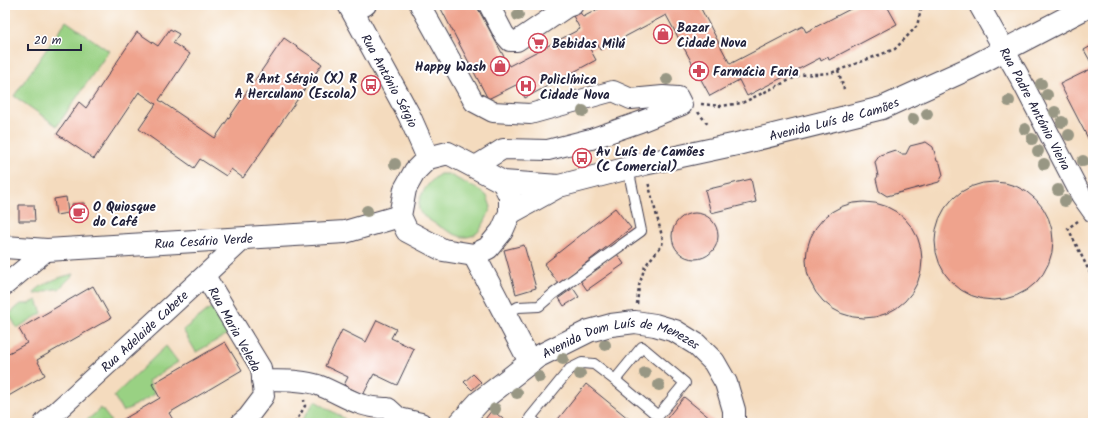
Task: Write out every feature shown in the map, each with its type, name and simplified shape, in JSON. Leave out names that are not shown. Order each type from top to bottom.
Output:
[{"type":"street","points":[[420,5],[474,102],[493,112],[530,114],[614,91],[631,99],[663,96],[678,97],[682,105],[640,122],[591,139],[548,150],[503,149],[474,167]]},
{"type":"street","points":[[489,5],[504,34],[510,41],[517,41],[567,7],[573,5]]},
{"type":"street","name":"Rua Padre António Vieira","points":[[979,5],[1081,195],[1093,212]]},
{"type":"street","name":"Avenida Luís de Camões","points":[[559,186],[628,168],[737,144],[882,108],[970,68],[1091,5]]},
{"type":"street","name":"Rua António Sérgio","points":[[356,7],[409,115],[428,158]]},
{"type":"street","points":[[503,182],[510,196],[510,213],[502,231],[488,248],[474,255],[443,250],[407,231],[400,216],[405,189],[415,171],[428,158],[448,153],[503,182],[559,186]]},
{"type":"street","points":[[510,213],[559,186]]},
{"type":"street","name":"Rua Cesário Verde","points":[[5,247],[47,250],[345,232],[400,216]]},
{"type":"street","name":"Rua Adelaide Cabete","points":[[44,423],[244,239]]},
{"type":"street","points":[[5,286],[47,250]]},
{"type":"street","points":[[474,255],[530,362]]},
{"type":"street","name":"Rua Maria Veleda","points":[[205,276],[261,368],[264,396],[248,417],[241,423]]},
{"type":"street","name":"Avenida Dom Luís de Menezes","points":[[460,423],[479,402],[530,362],[589,331],[611,325],[634,322],[656,325],[675,331],[696,344],[714,362],[726,383],[734,410],[734,423]]},
{"type":"street","points":[[262,380],[302,382],[317,385],[354,402],[375,408],[388,408],[399,418],[421,423]]},
{"type":"lane","points":[[506,314],[518,308],[539,306],[552,294],[641,231],[628,168]]},
{"type":"lane","points":[[536,423],[530,418],[570,369],[582,364],[594,364],[615,380],[655,419],[685,383],[642,347],[615,380]]},
{"type":"path","points":[[698,104],[721,106],[742,103],[800,75],[831,73],[895,49],[917,26],[922,5]]},
{"type":"path","points":[[838,70],[844,89]]},
{"type":"path","points":[[1068,228],[1093,279]]},
{"type":"path","points":[[295,423],[305,406],[302,382]]},
{"type":"green space","points":[[66,21],[109,51],[57,126],[14,96]]},
{"type":"green space","points":[[440,174],[448,174],[481,191],[487,196],[491,207],[482,226],[474,235],[461,237],[455,235],[432,222],[420,212],[419,201],[424,190]]},
{"type":"green space","points":[[74,274],[59,289],[53,289],[38,294],[35,294],[34,292],[52,280]]},
{"type":"green space","points":[[37,300],[42,313],[17,328],[9,314],[21,304],[28,304]]},
{"type":"green space","points":[[213,306],[228,334],[196,352],[183,330]]},
{"type":"green space","points":[[166,346],[178,362],[148,381],[155,394],[123,412],[114,396]]},
{"type":"green space","points":[[315,401],[345,419],[344,423],[300,423]]},
{"type":"green space","points":[[101,408],[111,421],[107,423],[84,423]]},
{"type":"building","points":[[439,5],[476,5],[509,66],[580,29],[571,12],[578,9],[583,17],[606,5],[699,5],[730,64],[803,26],[806,32],[858,5],[889,5],[887,6],[897,24],[829,60],[828,57],[821,61],[820,58],[747,96],[739,80],[710,96],[666,15],[600,50],[598,45],[590,49],[596,60],[525,98],[518,84],[488,99]]},
{"type":"building","points":[[170,29],[179,34],[173,43],[190,54],[159,100],[215,138],[284,38],[322,64],[243,178],[231,169],[226,176],[200,159],[194,168],[139,129],[156,104],[139,92],[94,159],[57,134],[79,102],[86,108],[137,32],[158,46]]},
{"type":"building","points":[[1093,45],[1093,66],[1084,50]]},
{"type":"building","points":[[1093,68],[1093,148],[1060,84]]},
{"type":"building","points":[[926,142],[933,147],[937,161],[940,163],[943,175],[939,182],[887,196],[879,191],[876,179],[878,176],[875,162],[880,155],[895,150],[901,154],[906,154],[910,146]]},
{"type":"building","points":[[751,179],[756,202],[711,213],[705,190]]},
{"type":"building","points":[[994,182],[1005,183],[1017,187],[1036,199],[1048,218],[1052,230],[1052,252],[1048,264],[1036,283],[1017,295],[1005,299],[994,300],[983,299],[971,295],[952,283],[940,264],[936,252],[935,241],[936,230],[940,218],[952,199],[971,187],[983,183]]},
{"type":"building","points":[[66,197],[68,213],[56,215],[54,199]]},
{"type":"building","points":[[864,202],[875,203],[886,207],[905,219],[917,238],[921,249],[921,271],[917,282],[905,301],[886,313],[875,317],[864,318],[853,317],[842,313],[823,301],[811,282],[807,271],[806,260],[807,249],[811,238],[823,219],[842,207],[853,203]]},
{"type":"building","points":[[85,203],[87,218],[73,219],[72,204]]},
{"type":"building","points":[[19,205],[34,205],[35,221],[19,221]]},
{"type":"building","points":[[615,208],[631,228],[559,284],[544,264]]},
{"type":"building","points":[[695,213],[708,217],[714,223],[718,236],[714,249],[708,255],[695,259],[682,255],[676,249],[672,236],[676,223],[682,217]]},
{"type":"building","points":[[524,245],[536,288],[516,294],[504,250]]},
{"type":"building","points":[[617,254],[624,264],[587,290],[580,280]]},
{"type":"building","points":[[93,286],[111,318],[37,360],[45,375],[5,398],[5,355],[27,343],[19,329]]},
{"type":"building","points":[[573,288],[579,297],[564,306],[559,298]]},
{"type":"building","points":[[377,320],[396,329],[391,338],[414,349],[397,385],[374,374],[363,395],[344,385],[348,377],[325,366],[342,330],[366,342]]},
{"type":"building","points":[[225,342],[242,370],[169,413],[175,423],[117,423],[160,398],[152,384]]},
{"type":"building","points":[[473,374],[481,382],[472,390],[464,382]]},
{"type":"building","points":[[586,384],[634,423],[555,423]]},
{"type":"building","points":[[684,397],[716,423],[663,423]]},
{"type":"building","points":[[492,410],[508,423],[482,423]]},
{"type":"place","name":"Bazar Cidade Nova","points":[[663,34]]},
{"type":"place","name":"Bebidas Milú","points":[[538,43]]},
{"type":"place","name":"Happy Wash","points":[[500,66]]},
{"type":"place","name":"Farmácia Faria","points":[[699,71]]},
{"type":"place","name":"R Ant Sérgio (X) R A Herculano (Escola)","points":[[371,85]]},
{"type":"place","name":"Policlínica Cidade Nova","points":[[526,86]]},
{"type":"place","name":"Av Luís de Camões (C Comercial)","points":[[582,158]]},
{"type":"place","name":"O Quiosque do Café","points":[[79,213]]}]
